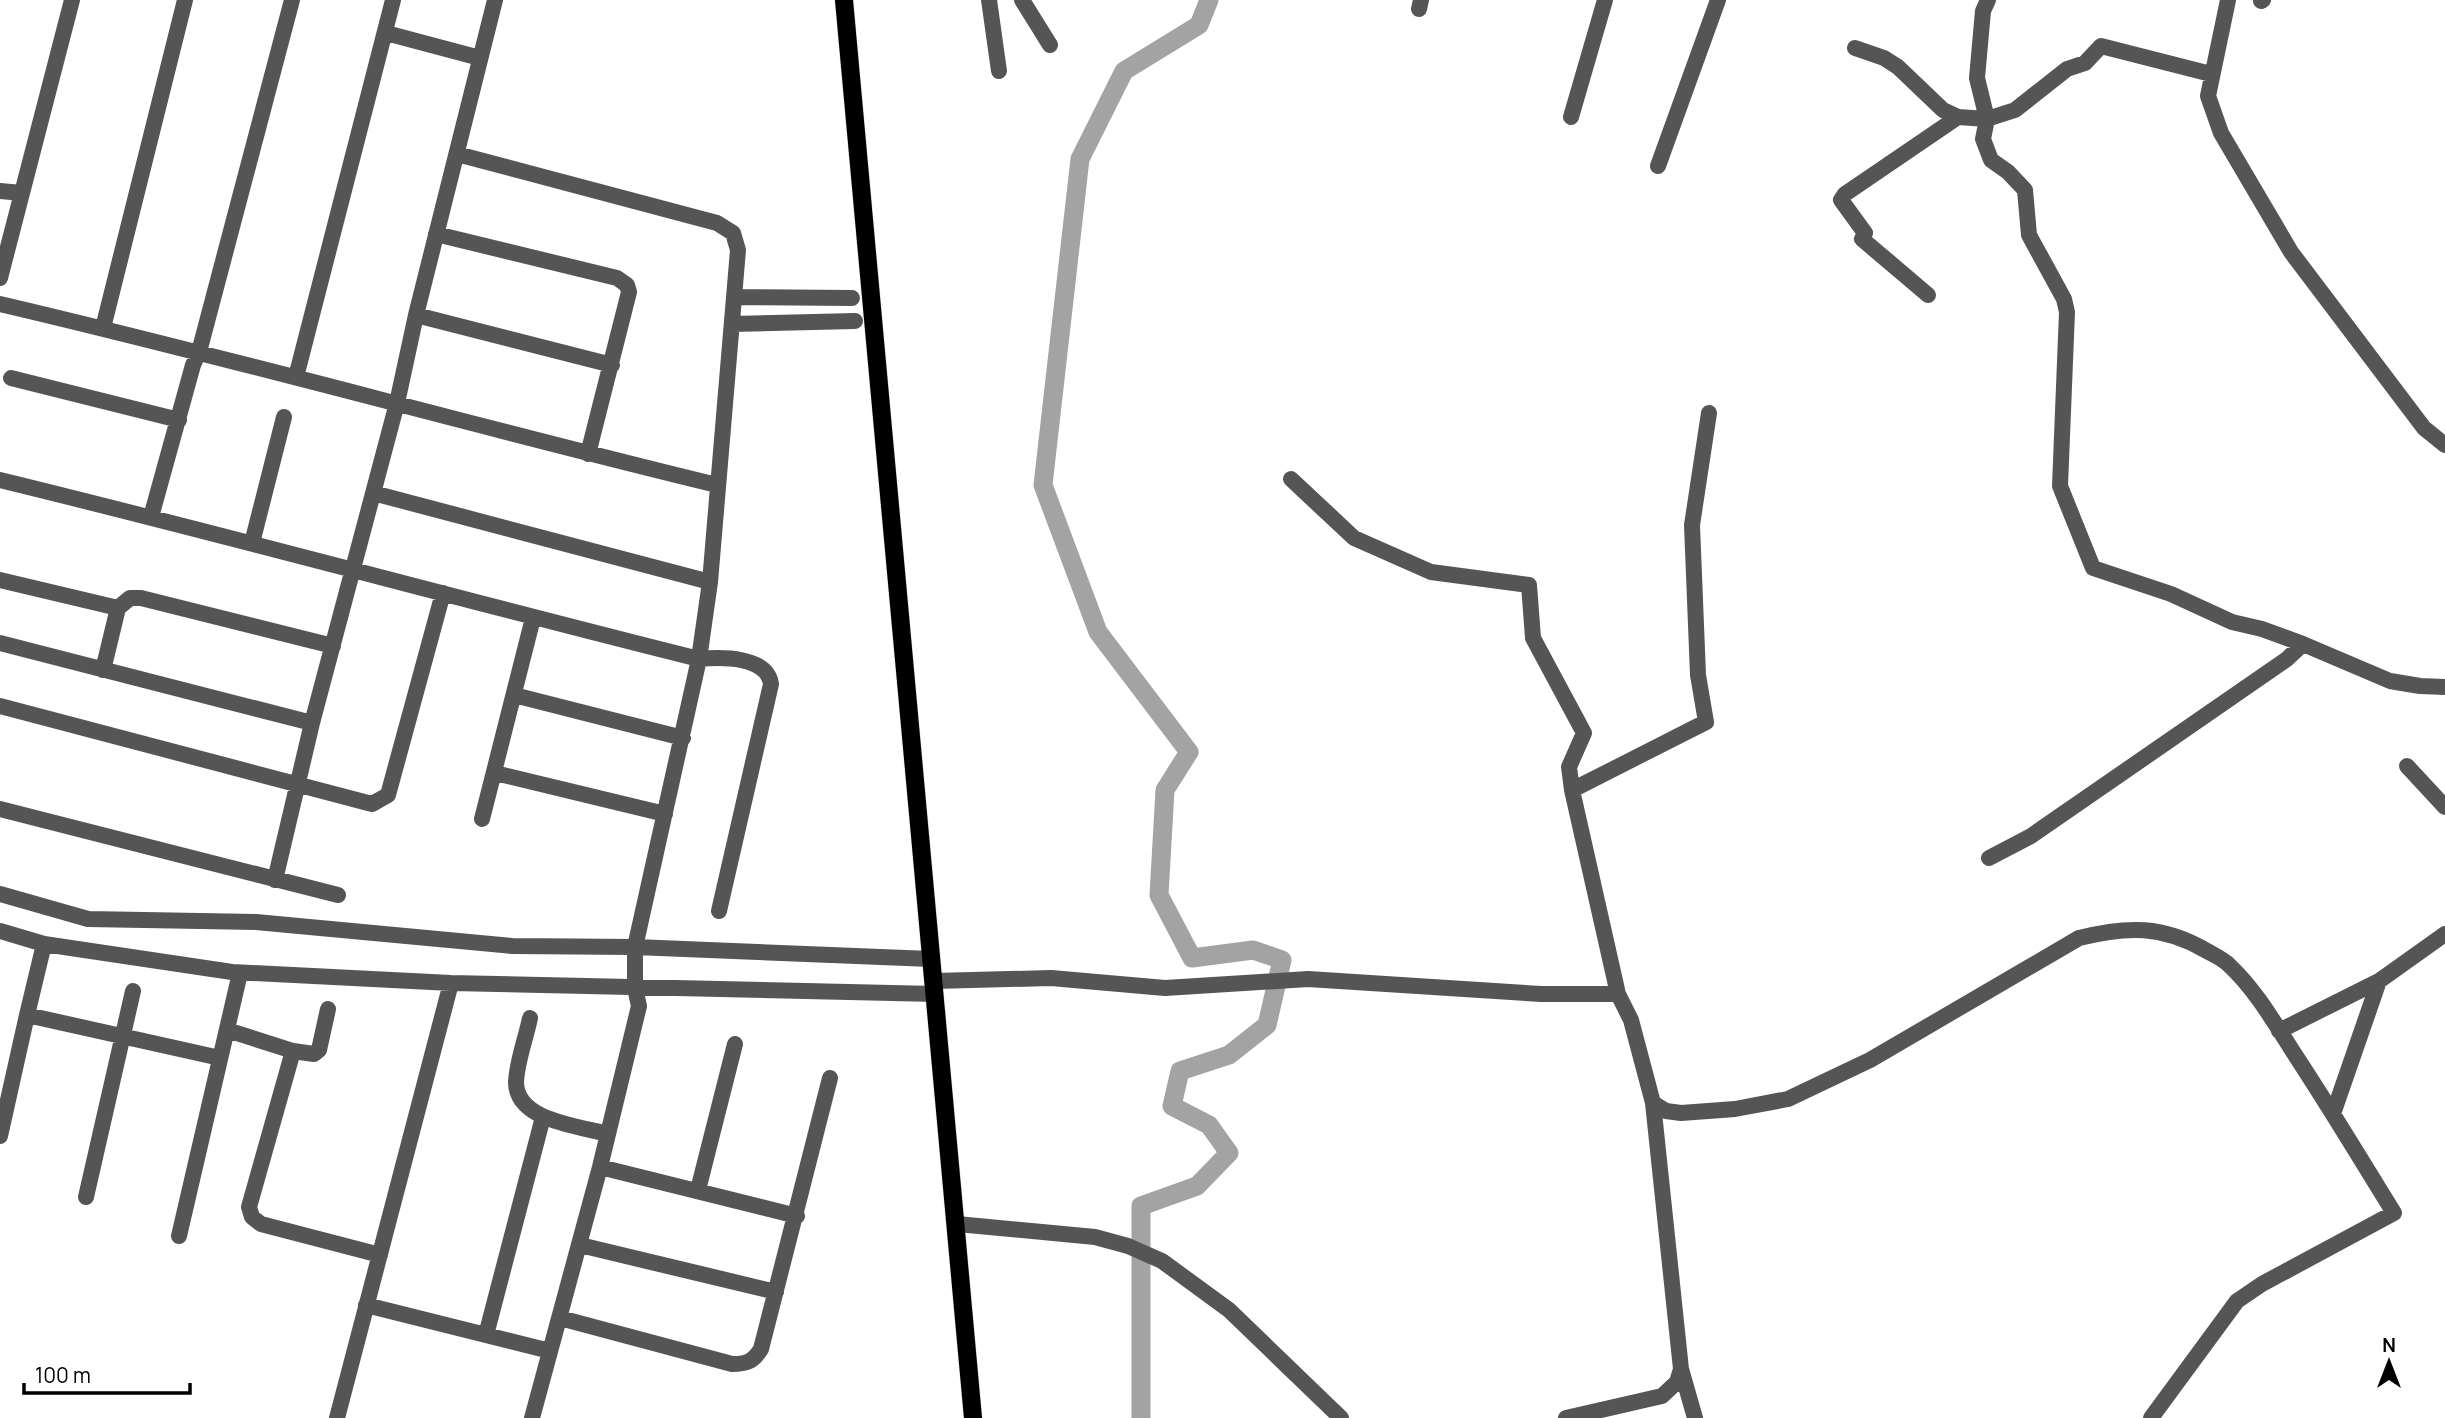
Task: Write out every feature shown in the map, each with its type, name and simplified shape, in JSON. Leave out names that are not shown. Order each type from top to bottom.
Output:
[{"type":"main road","points":[[844,0],[973,1418]]},
{"type":"street","points":[[0,278],[72,0]]},
{"type":"street","points":[[103,328],[186,0]]},
{"type":"street","points":[[151,517],[193,365],[199,352],[292,0]]},
{"type":"street","points":[[296,377],[393,0]]},
{"type":"street","points":[[275,880],[312,723],[397,403],[416,315],[495,0]]},
{"type":"street","points":[[989,0],[999,71]]},
{"type":"street","points":[[1022,0],[1050,45]]},
{"type":"street","points":[[1572,117],[1605,0]]},
{"type":"street","points":[[1658,166],[1718,0]]},
{"type":"street","points":[[1988,0],[1983,11],[1978,78],[1987,119],[1983,139],[1991,160],[2008,172],[2025,190],[2029,235],[2064,299],[2067,312],[2060,486],[2093,568],[2171,594],[2232,622],[2262,629],[2303,644],[2390,681],[2445,687]]},
{"type":"street","points":[[2228,0],[2208,96],[2221,133],[2291,252],[2424,428],[2445,445]]},
{"type":"street","points":[[386,33],[480,58]]},
{"type":"street","points":[[1855,48],[1884,58],[1898,67],[1943,110],[1958,117],[1987,119],[2015,110],[2067,69],[2085,63],[2101,46],[2211,74]]},
{"type":"street","points":[[1928,295],[1862,239],[1864,233],[1842,200],[1845,194],[1958,117]]},
{"type":"street","points":[[457,154],[717,223],[733,233],[738,250],[710,582],[699,659],[683,738],[635,947],[635,988],[639,1006],[600,1167],[532,1418]]},
{"type":"street","points":[[0,191],[22,193]]},
{"type":"street","points":[[436,234],[623,281],[629,292],[587,454]]},
{"type":"street","points":[[734,297],[852,298]]},
{"type":"street","points":[[0,304],[199,352],[587,454],[717,485]]},
{"type":"street","points":[[416,315],[612,365]]},
{"type":"street","points":[[732,324],[855,321]]},
{"type":"street","points":[[11,378],[179,420]]},
{"type":"street","points":[[1572,790],[1706,722],[1698,675],[1692,525],[1709,413]]},
{"type":"street","points":[[252,543],[284,417]]},
{"type":"street","points":[[1291,479],[1354,538],[1431,572],[1529,585],[1533,638],[1584,733],[1569,767],[1572,790],[1618,994],[1631,1020],[1653,1103],[1681,1369],[1695,1418]]},
{"type":"street","points":[[0,480],[699,659],[719,657],[764,668],[771,684],[719,911]]},
{"type":"street","points":[[373,494],[710,582]]},
{"type":"street","points":[[0,580],[118,608]]},
{"type":"street","points":[[0,706],[372,804],[388,795],[443,593]]},
{"type":"street","points":[[103,670],[118,608],[131,598],[141,598],[333,646]]},
{"type":"street","points":[[482,819],[533,618]]},
{"type":"street","points":[[0,643],[312,723]]},
{"type":"street","points":[[1989,858],[2031,836],[2287,659],[2303,644]]},
{"type":"street","points":[[514,695],[683,738]]},
{"type":"street","points":[[2407,766],[2445,807]]},
{"type":"street","points":[[495,773],[665,814]]},
{"type":"street","points":[[0,809],[338,895]]},
{"type":"street","points":[[0,894],[88,919],[256,922],[512,946],[635,947],[931,959]]},
{"type":"street","points":[[1653,1103],[1666,1111],[1703,1113],[1788,1099],[1870,1060],[2079,938],[2108,931],[2140,929],[2164,932],[2196,944],[2227,963],[2253,991],[2394,1213],[2262,1284],[2237,1301],[2151,1418]]},
{"type":"street","points":[[0,931],[44,944],[240,973],[451,983],[635,988],[934,988],[1051,978],[1164,988],[1308,979],[1541,994],[1618,994]]},
{"type":"street","points":[[2279,1031],[2379,981],[2445,934]]},
{"type":"street","points":[[0,1136],[44,944]]},
{"type":"street","points":[[179,1236],[240,973]]},
{"type":"street","points":[[2333,1114],[2379,981]]},
{"type":"street","points":[[337,1418],[451,983]]},
{"type":"street","points":[[86,1197],[132,991]]},
{"type":"street","points":[[227,1030],[293,1051],[314,1054],[319,1050],[328,1009]]},
{"type":"street","points":[[27,1015],[220,1058]]},
{"type":"street","points":[[530,1018],[516,1080],[520,1099],[527,1108],[542,1117],[608,1134]]},
{"type":"street","points":[[698,1190],[735,1044]]},
{"type":"street","points":[[293,1051],[249,1207],[252,1217],[261,1224],[380,1255]]},
{"type":"street","points":[[560,1318],[732,1364],[755,1360],[761,1349],[797,1216],[831,1078]]},
{"type":"street","points":[[486,1335],[542,1117]]},
{"type":"street","points":[[600,1167],[797,1216]]},
{"type":"street","points":[[957,1224],[1067,1233],[1128,1246],[1162,1261],[1229,1310],[1341,1418]]},
{"type":"street","points":[[579,1245],[776,1293]]},
{"type":"street","points":[[366,1305],[550,1351]]},
{"type":"street","points":[[1572,1417],[1662,1396],[1677,1382],[1681,1369]]},
{"type":"waterway","points":[[1141,1418],[1141,1206],[1197,1186],[1229,1153],[1209,1125],[1172,1106],[1180,1071],[1229,1055],[1267,1025],[1282,960],[1253,950],[1192,958],[1159,895],[1165,790],[1189,752],[1098,632],[1043,485],[1080,159],[1124,71],[1199,25],[1209,0]]}]
